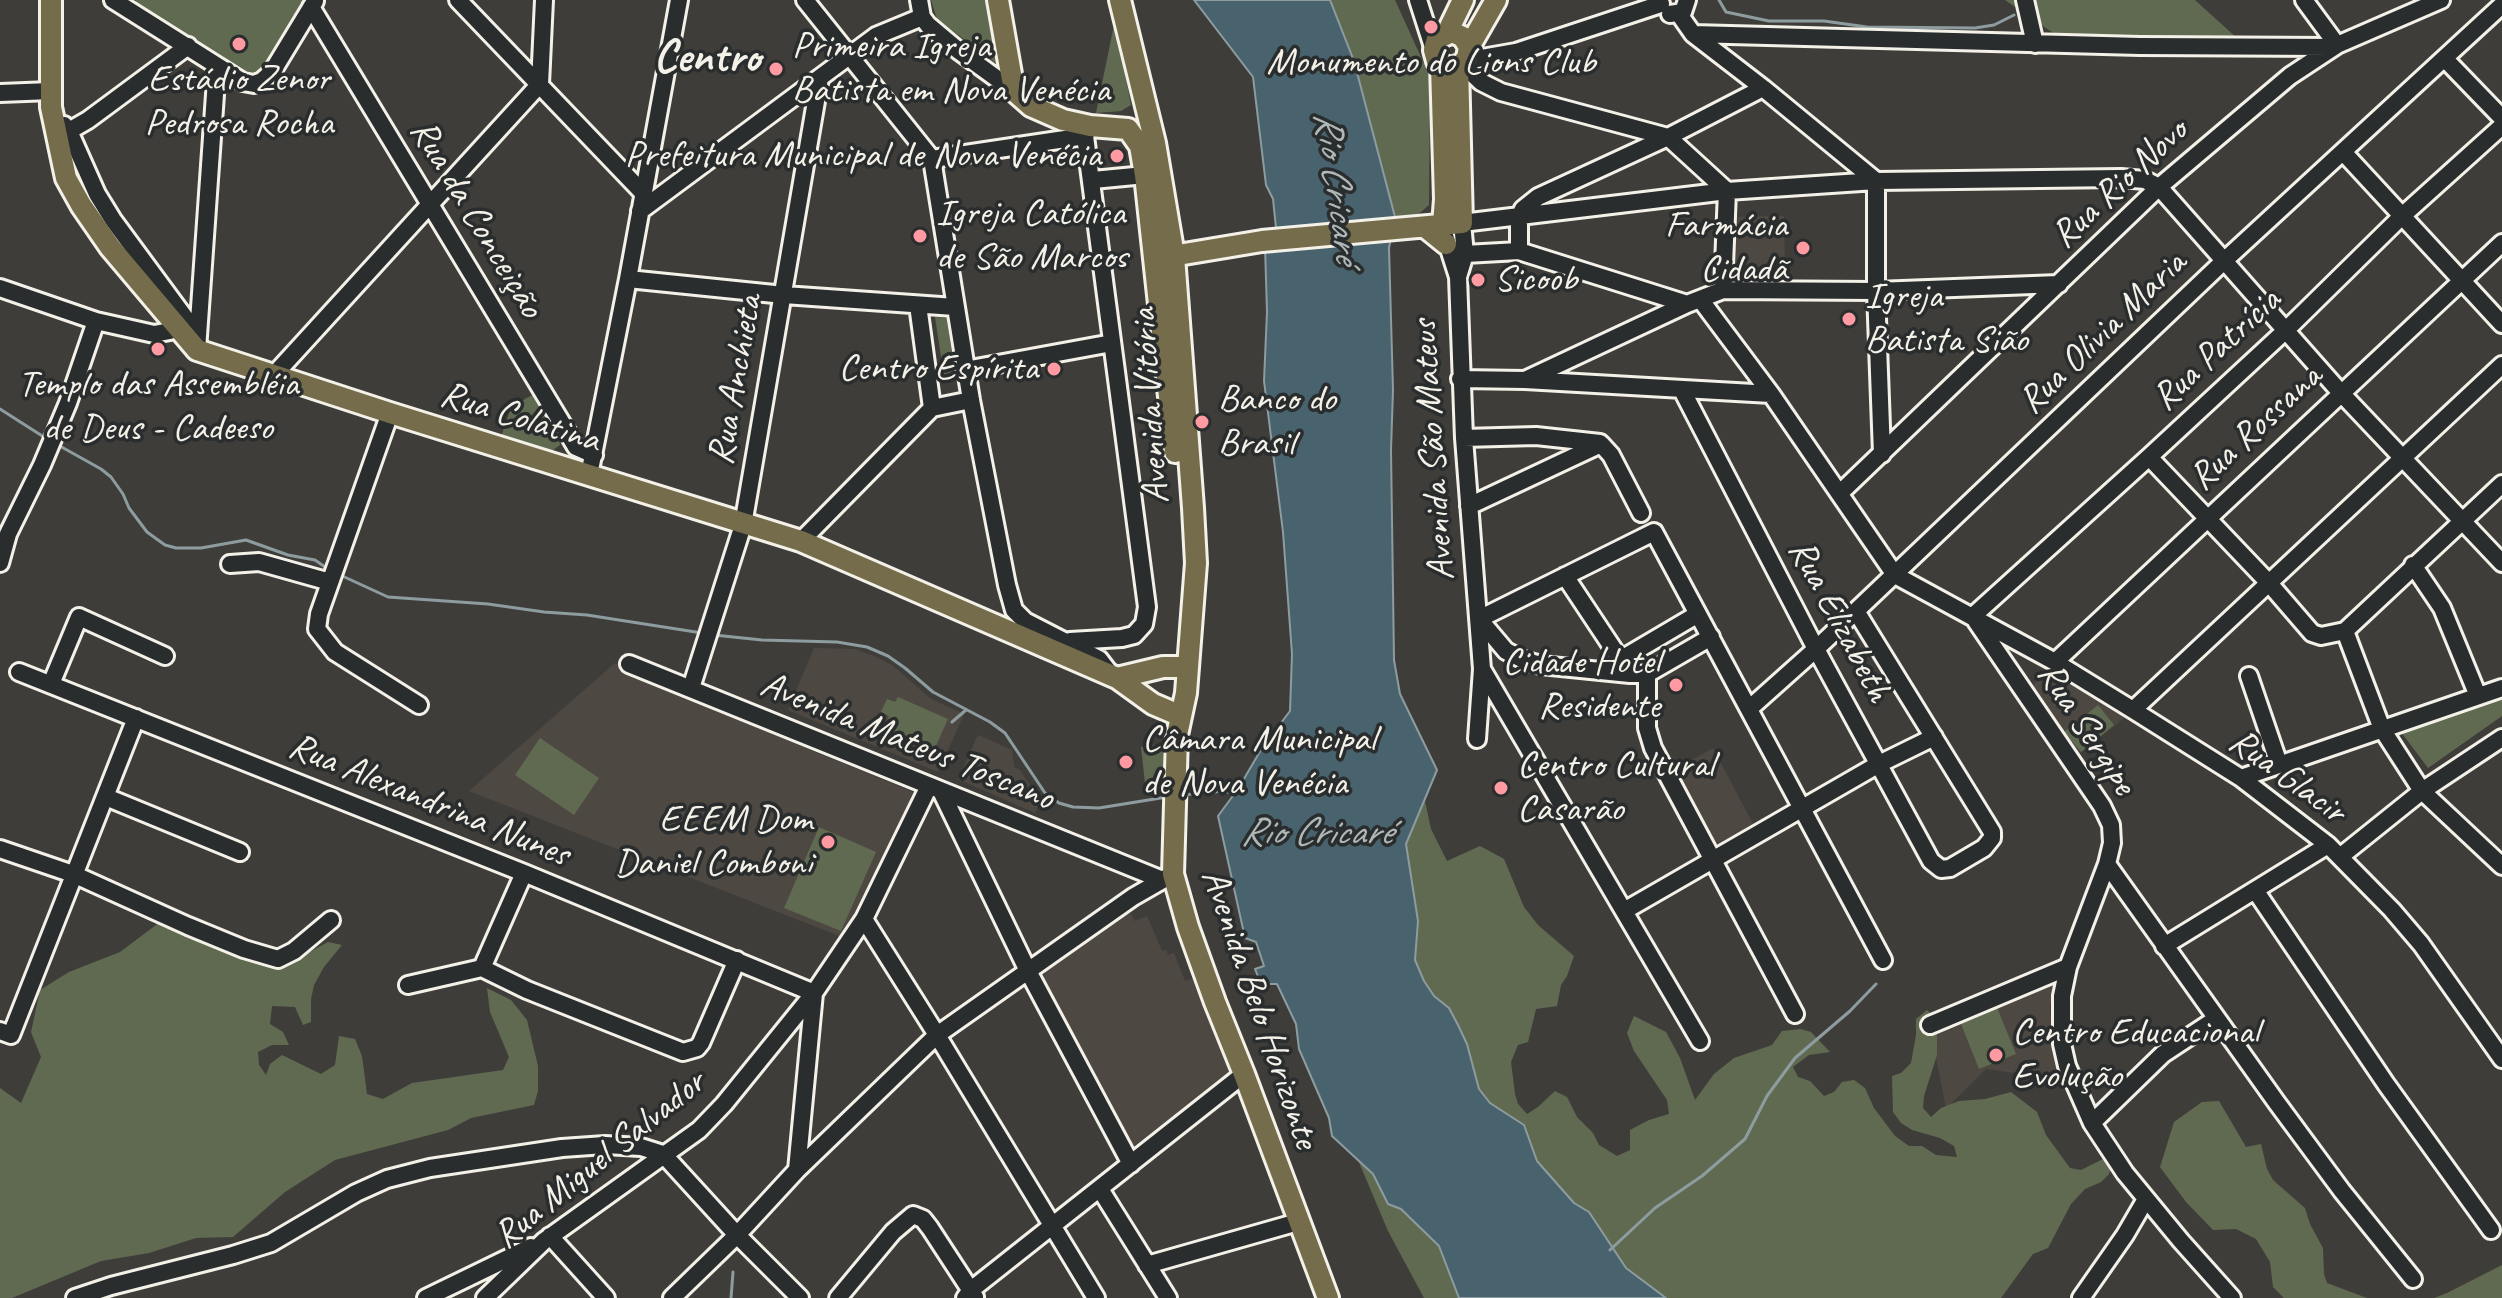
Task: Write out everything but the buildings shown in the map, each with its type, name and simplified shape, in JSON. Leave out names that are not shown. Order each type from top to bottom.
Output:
[{"type":"main road","points":[[51,0],[51,99],[66,178],[110,247],[177,326],[197,342]]},
{"type":"main road","points":[[998,0],[1014,91],[1031,106],[1088,131],[1128,129],[1134,119],[1140,87]]},
{"type":"main road","name":"Avenida Vitória","points":[[1120,0],[1155,143],[1196,563],[1174,663],[1177,721]]},
{"type":"main road","points":[[1164,258],[1262,241],[1437,229],[1445,199],[1454,52],[1463,0]]},
{"type":"main road","points":[[1454,52],[1496,0]]},
{"type":"main road","name":"Avenida São Mateus","points":[[1437,229],[1454,52]]},
{"type":"main road","name":"Avenida Vitória","points":[[1128,129],[1140,146],[1164,258]]},
{"type":"main road","name":"Rua Colatina","points":[[197,342],[274,375],[390,413],[584,466],[743,525],[801,541],[1114,677],[1177,721]]},
{"type":"main road","points":[[1114,677],[1174,663]]},
{"type":"main road","points":[[1153,704],[1149,685],[1174,663]]},
{"type":"main road","name":"Avenida Belo Horizonte","points":[[1177,721],[1175,805],[1166,876],[1194,942],[1328,1298]]},
{"type":"street","points":[[113,0],[243,82],[258,84],[272,72],[313,3]]},
{"type":"street","points":[[458,0],[643,193]]},
{"type":"street","points":[[274,375],[540,84],[544,0]]},
{"type":"street","points":[[584,466],[628,279],[679,0]]},
{"type":"street","points":[[805,0],[932,159],[965,370],[1014,610],[1025,621],[1099,659],[1114,677]]},
{"type":"street","points":[[919,0],[922,17],[959,51],[1014,91]]},
{"type":"street","points":[[2025,0],[2035,44]]},
{"type":"street","points":[[2304,0],[2335,46]]},
{"type":"street","name":"Rua Rio Novo","points":[[1840,493],[2159,187],[2290,76],[2335,46],[2441,0]]},
{"type":"street","points":[[1418,1],[1454,52],[1481,82],[1501,92],[1668,137],[1727,191],[1723,290]]},
{"type":"street","points":[[1454,52],[1493,57],[1516,52],[1661,2],[1670,14],[1683,7],[1693,34],[1876,181]]},
{"type":"street","name":"Rua da Conceição","points":[[313,3],[429,204],[576,447],[584,466]]},
{"type":"street","name":"Rua Olivia Maria","points":[[1750,708],[1895,575],[2225,260],[2502,5]]},
{"type":"street","points":[[640,211],[850,55],[887,30],[922,17]]},
{"type":"street","points":[[1693,34],[2035,44],[2335,46]]},
{"type":"street","points":[[69,131],[188,46]]},
{"type":"street","points":[[2445,59],[2502,118]]},
{"type":"street","points":[[197,342],[217,66]]},
{"type":"street","name":"Rua Anchieta","points":[[691,688],[743,525],[820,78]]},
{"type":"street","points":[[1519,251],[1519,217],[1523,209],[1538,197],[1668,137],[1763,88]]},
{"type":"street","points":[[0,93],[51,99],[113,220],[197,342]]},
{"type":"street","name":"Rua Patrícia","points":[[1973,616],[2149,457],[2285,331],[2402,216],[2502,126]]},
{"type":"street","points":[[932,159],[1088,131],[1112,343],[1147,600],[1141,630],[1134,635],[1067,642]]},
{"type":"street","points":[[2344,153],[2502,324]]},
{"type":"street","points":[[1093,180],[1145,175]]},
{"type":"street","points":[[1437,229],[1727,191],[1876,181],[2134,178],[2159,187],[2341,393],[2502,563]]},
{"type":"street","points":[[1876,181],[1876,291],[1882,454]]},
{"type":"street","name":"Avenida São Mateus","points":[[1437,229],[1465,254],[1458,277],[1460,379],[1482,669],[1477,739]]},
{"type":"street","name":"Avenida São Mateus","points":[[1437,229],[1458,277]]},
{"type":"street","name":"Rua Rossana","points":[[2055,662],[2502,243]]},
{"type":"street","points":[[1465,254],[1519,251],[1694,301]]},
{"type":"street","points":[[628,279],[784,295],[955,307]]},
{"type":"street","points":[[1525,380],[1723,290],[1876,291],[2059,284]]},
{"type":"street","points":[[0,288],[96,321],[154,334],[170,331],[177,326]]},
{"type":"street","name":"Rua Sergipe","points":[[1694,301],[1771,394],[1895,575],[1973,616],[2108,815],[2112,834],[2107,864],[2068,967],[2062,996],[2062,1044],[2067,1066],[2092,1123],[2125,1173],[2232,1298]]},
{"type":"street","points":[[918,305],[932,408]]},
{"type":"street","points":[[0,563],[8,534],[53,440],[96,321]]},
{"type":"street","points":[[965,370],[1112,343]]},
{"type":"street","points":[[2133,710],[2502,365]]},
{"type":"street","points":[[1460,379],[1771,394]]},
{"type":"street","name":"Rua Elizabeth","points":[[1682,390],[1816,649],[1931,861],[1941,869],[1950,868],[1984,848],[1992,838],[1992,832],[1934,737]]},
{"type":"street","points":[[801,541],[932,408],[971,400]]},
{"type":"street","points":[[390,413],[317,621],[320,635],[335,652],[419,705]]},
{"type":"street","points":[[1464,438],[1536,436],[1601,444],[1611,455],[1641,513]]},
{"type":"street","points":[[1558,439],[1561,462]]},
{"type":"street","points":[[1469,506],[1601,444]]},
{"type":"street","points":[[2149,457],[2309,629],[2321,636],[2345,631],[2502,484]]},
{"type":"street","points":[[1711,637],[1632,669],[1526,661],[1506,651],[1479,619],[1654,532],[1750,708],[1883,960]]},
{"type":"street","points":[[230,564],[259,562],[333,575]]},
{"type":"street","points":[[2413,565],[2442,608],[2478,696]]},
{"type":"street","points":[[1565,576],[1632,669],[1648,736],[1795,1014]]},
{"type":"street","points":[[1624,911],[1879,764],[1934,737],[1856,611]]},
{"type":"street","points":[[1632,669],[1698,614]]},
{"type":"street","name":"Rua Glacir","points":[[1973,616],[2055,662],[2241,778],[2335,850],[2421,944],[2502,1059]]},
{"type":"street","points":[[51,684],[79,617],[165,656]]},
{"type":"street","points":[[2345,631],[2382,729],[2422,791],[2502,866]]},
{"type":"street","name":"Avenida Mateus Toscano","points":[[629,664],[935,788],[1166,876]]},
{"type":"street","points":[[1482,669],[1700,1041]]},
{"type":"street","name":"Rua Alexandrina Nunes","points":[[19,672],[524,873],[814,993]]},
{"type":"street","points":[[2249,676],[2279,764]]},
{"type":"street","points":[[2241,778],[2502,688]]},
{"type":"street","points":[[0,1031],[11,1035],[136,718]]},
{"type":"street","points":[[2164,946],[2255,890],[2335,850],[2502,738]]},
{"type":"street","points":[[935,788],[1131,1164]]},
{"type":"street","name":"Rua Miguel Salvador","points":[[485,1298],[547,1238],[699,1130],[724,1104],[814,993],[864,919],[935,788]]},
{"type":"street","points":[[106,797],[240,852]]},
{"type":"street","points":[[0,849],[73,874],[188,926],[278,959],[294,951],[331,920]]},
{"type":"street","points":[[2107,864],[2342,1191],[2413,1279]]},
{"type":"street","points":[[482,968],[524,873]]},
{"type":"street","points":[[672,1298],[737,1235],[797,1170],[937,1035],[1166,876]]},
{"type":"street","points":[[2255,890],[2386,1084],[2491,1230]]},
{"type":"street","points":[[864,919],[1096,1298]]},
{"type":"street","points":[[408,985],[482,968],[527,990],[683,1052],[697,1048],[701,1043],[737,960]]},
{"type":"street","points":[[1930,1025],[2068,967]]},
{"type":"street","points":[[797,1170],[814,993]]},
{"type":"street","points":[[2092,1123],[2163,1054],[2216,1019]]},
{"type":"street","points":[[838,1298],[893,1232],[913,1215],[917,1215],[930,1228],[971,1295],[1244,1074]]},
{"type":"street","points":[[75,1298],[258,1248],[387,1179],[562,1148],[605,1145],[641,1147],[663,1154],[800,1298]]},
{"type":"street","points":[[1100,1189],[1168,1298]]},
{"type":"street","points":[[2081,1298],[2146,1199]]},
{"type":"street","points":[[1147,1265],[1298,1222]]},
{"type":"street","points":[[426,1298],[547,1238],[606,1298]]},
{"type":"shaded area","points":[[1784,216],[1785,281],[1731,283],[1733,217]]},
{"type":"shaded area","points":[[814,648],[854,649],[874,656],[892,665],[931,699],[964,714],[938,772],[788,710]]},
{"type":"shaded area","points":[[615,663],[913,792],[872,891],[842,937],[469,791]]},
{"type":"shaded area","points":[[2048,666],[2127,716],[2075,757],[2029,691]]},
{"type":"shaded area","points":[[978,735],[1012,750],[1014,767],[1020,770],[1040,802],[1035,813],[958,779]]},
{"type":"shaded area","points":[[1713,748],[1753,824],[1713,846],[1673,771]]},
{"type":"shaded area","points":[[1126,912],[1132,915],[1134,921],[1147,916],[1162,951],[1166,950],[1168,955],[1174,953],[1185,981],[1197,978],[1231,1069],[1230,1074],[1135,1145],[1126,1142],[1043,978],[1046,971]]},
{"type":"shaded area","name":"Centro Educacional Evolução","points":[[2057,979],[2050,1006],[2052,1042],[2063,1080],[1986,1069],[1946,1109],[1931,1031]]},
{"type":"green space","name":"Estádio Zenor Pedrosa Rocha","points":[[136,0],[308,0],[260,76],[255,79],[134,5]]},
{"type":"green space","points":[[931,0],[986,0],[993,33],[998,37],[1001,67],[937,19]]},
{"type":"green space","points":[[1330,0],[1395,0],[1430,77],[1429,205],[1414,218],[1395,217],[1354,61]]},
{"type":"green space","points":[[2005,0],[2195,0],[2239,40],[2084,54]]},
{"type":"green space","points":[[1115,20],[1131,105],[1121,111],[1096,113]]},
{"type":"green space","points":[[935,317],[947,318],[955,375],[944,377]]},
{"type":"green space","points":[[534,394],[558,430],[560,445],[549,453],[501,437],[511,407]]},
{"type":"green space","points":[[2502,696],[2502,716],[2428,768],[2398,728]]},
{"type":"green space","points":[[898,697],[948,719],[934,750],[884,728],[889,716],[881,712],[887,699],[895,702]]},
{"type":"green space","points":[[2098,705],[2114,725],[2081,752],[2064,732]]},
{"type":"green space","points":[[540,738],[599,778],[574,815],[515,775]]},
{"type":"green space","points":[[1162,744],[1166,780],[1145,783],[1141,747]]},
{"type":"green space","points":[[1425,801],[1431,829],[1447,861],[1480,846],[1504,859],[1524,907],[1538,925],[1574,956],[1561,985],[1557,1006],[1536,1009],[1528,1042],[1518,1045],[1511,1062],[1518,1104],[1527,1114],[1555,1091],[1567,1097],[1577,1117],[1593,1133],[1599,1145],[1617,1156],[1630,1150],[1630,1130],[1669,1114],[1667,1100],[1634,1051],[1627,1033],[1634,1016],[1666,1032],[1680,1058],[1695,1100],[1714,1074],[1734,1058],[1772,1045],[1782,1031],[1801,1029],[1811,1032],[1830,1052],[1809,1055],[1793,1067],[1798,1077],[1810,1081],[1824,1096],[1834,1092],[1842,1082],[1854,1080],[1865,1088],[1874,1108],[1895,1136],[1909,1146],[1922,1146],[1936,1155],[1957,1157],[1954,1146],[1940,1138],[1912,1130],[1901,1123],[1893,1112],[1892,1076],[1901,1073],[1911,1063],[1916,1019],[1927,1010],[1937,1019],[1937,1055],[1923,1108],[1931,1117],[1941,1108],[1959,1101],[1985,1099],[2011,1092],[2037,1112],[2046,1135],[2070,1168],[2081,1170],[2103,1159],[2111,1167],[2109,1174],[2101,1182],[2085,1189],[2071,1204],[2048,1248],[2033,1254],[2001,1298],[1666,1298],[1626,1268],[1589,1212],[1574,1203],[1537,1161],[1524,1125],[1490,1103],[1479,1089],[1467,1044],[1449,1008],[1434,996],[1423,981],[1415,960],[1418,921],[1406,844]]},
{"type":"green space","points":[[819,827],[876,852],[841,931],[784,908]]},
{"type":"green space","points":[[164,919],[279,969],[328,942],[342,945],[314,985],[311,1022],[303,1025],[295,1007],[272,1006],[270,1024],[283,1032],[289,1045],[272,1045],[258,1052],[259,1065],[266,1075],[270,1064],[282,1055],[321,1074],[335,1065],[339,1036],[355,1039],[362,1056],[367,1094],[383,1099],[412,1083],[503,1070],[509,1057],[490,1012],[487,988],[511,1000],[527,1020],[538,1066],[538,1091],[534,1105],[471,1118],[448,1130],[335,1160],[285,1192],[233,1237],[196,1238],[149,1253],[101,1261],[12,1298],[0,1298],[0,1088],[21,1103],[41,1057],[31,1032],[40,990],[69,972],[120,952]]},
{"type":"green space","points":[[1996,1005],[2016,1054],[1979,1069],[1959,1019]]},
{"type":"green space","points":[[2219,1101],[2246,1147],[2261,1144],[2273,1180],[2305,1208],[2323,1248],[2327,1283],[2367,1298],[2284,1298],[2273,1287],[2270,1262],[2256,1239],[2236,1229],[2213,1230],[2186,1202],[2160,1167],[2174,1122],[2202,1102]]},
{"type":"green space","points":[[1358,1160],[1373,1174],[1388,1204],[1401,1209],[1439,1246],[1459,1298],[1424,1298],[1388,1231]]},
{"type":"green space","points":[[2502,1265],[2502,1298],[2434,1298],[2447,1293]]},
{"type":"water","name":"Rio Cricaré","points":[[1194,0],[1330,0],[1354,61],[1395,217],[1389,248],[1394,660],[1400,694],[1437,770],[1406,844],[1418,921],[1415,960],[1424,981],[1434,996],[1449,1008],[1458,1025],[1467,1044],[1479,1089],[1490,1103],[1524,1125],[1537,1161],[1574,1203],[1589,1212],[1626,1268],[1666,1298],[1459,1298],[1439,1246],[1401,1209],[1388,1204],[1373,1174],[1332,1136],[1329,1118],[1299,1049],[1296,1024],[1277,984],[1261,984],[1255,969],[1264,966],[1256,942],[1245,938],[1218,816],[1290,711],[1292,654],[1283,532],[1264,381],[1267,312],[1265,246],[1276,228],[1273,199],[1266,185],[1253,77]]},
{"type":"waterway","points":[[1719,0],[1726,12],[1769,21],[1824,21],[1867,27],[1975,28],[1994,25],[2014,15]]},
{"type":"waterway","points":[[0,409],[47,439]]},
{"type":"waterway","points":[[58,445],[111,477],[147,532],[165,545],[201,548],[246,540],[288,555],[315,560],[328,569]]},
{"type":"waterway","points":[[338,574],[388,597],[587,615],[702,633]]},
{"type":"waterway","points":[[714,635],[837,642],[867,647],[888,656],[933,692],[1005,733],[1045,793],[1059,803],[1099,808],[1167,797]]},
{"type":"waterway","points":[[952,722],[966,710]]},
{"type":"waterway","points":[[1182,795],[1224,791],[1234,794]]},
{"type":"waterway","points":[[1610,1250],[1655,1208],[1702,1176],[1745,1139],[1767,1096],[1795,1058],[1876,984]]},
{"type":"waterway","points":[[731,1298],[733,1272]]},
{"type":"place","name":"Monumento do Lions Club","points":[[1431,27]]},
{"type":"place","name":"Estádio Zenor Pedrosa Rocha","points":[[239,44]]},
{"type":"place","name":"Primeira Igreja Batista em Nova Venécia","points":[[776,69]]},
{"type":"place","name":"Prefeitura Municipal de Nova Venécia","points":[[1117,156]]},
{"type":"place","name":"Igreja Católica de São Marcos","points":[[920,236]]},
{"type":"place","name":"Farmácia Cidadã","points":[[1803,248]]},
{"type":"place","name":"Sicoob","points":[[1478,280]]},
{"type":"place","name":"Igreja Batista Sião","points":[[1849,319]]},
{"type":"place","name":"Templo das Assembléia de Deus - Cadeeso","points":[[158,349]]},
{"type":"place","name":"Centro Espírita","points":[[1054,369]]},
{"type":"place","name":"Banco do Brasil","points":[[1202,422]]},
{"type":"place","name":"Cidade Hotel Residente","points":[[1676,685]]},
{"type":"place","name":"Câmara Municipal de Nova Venécia","points":[[1126,762]]},
{"type":"place","name":"Centro Cultural Casarão","points":[[1501,788]]},
{"type":"place","name":"EEEM Dom Daniel Comboni","points":[[828,842]]},
{"type":"place","name":"Centro Educacional Evolução","points":[[1996,1055]]},
{"type":"district","name":"Centro","points":[[707,59]]}]
